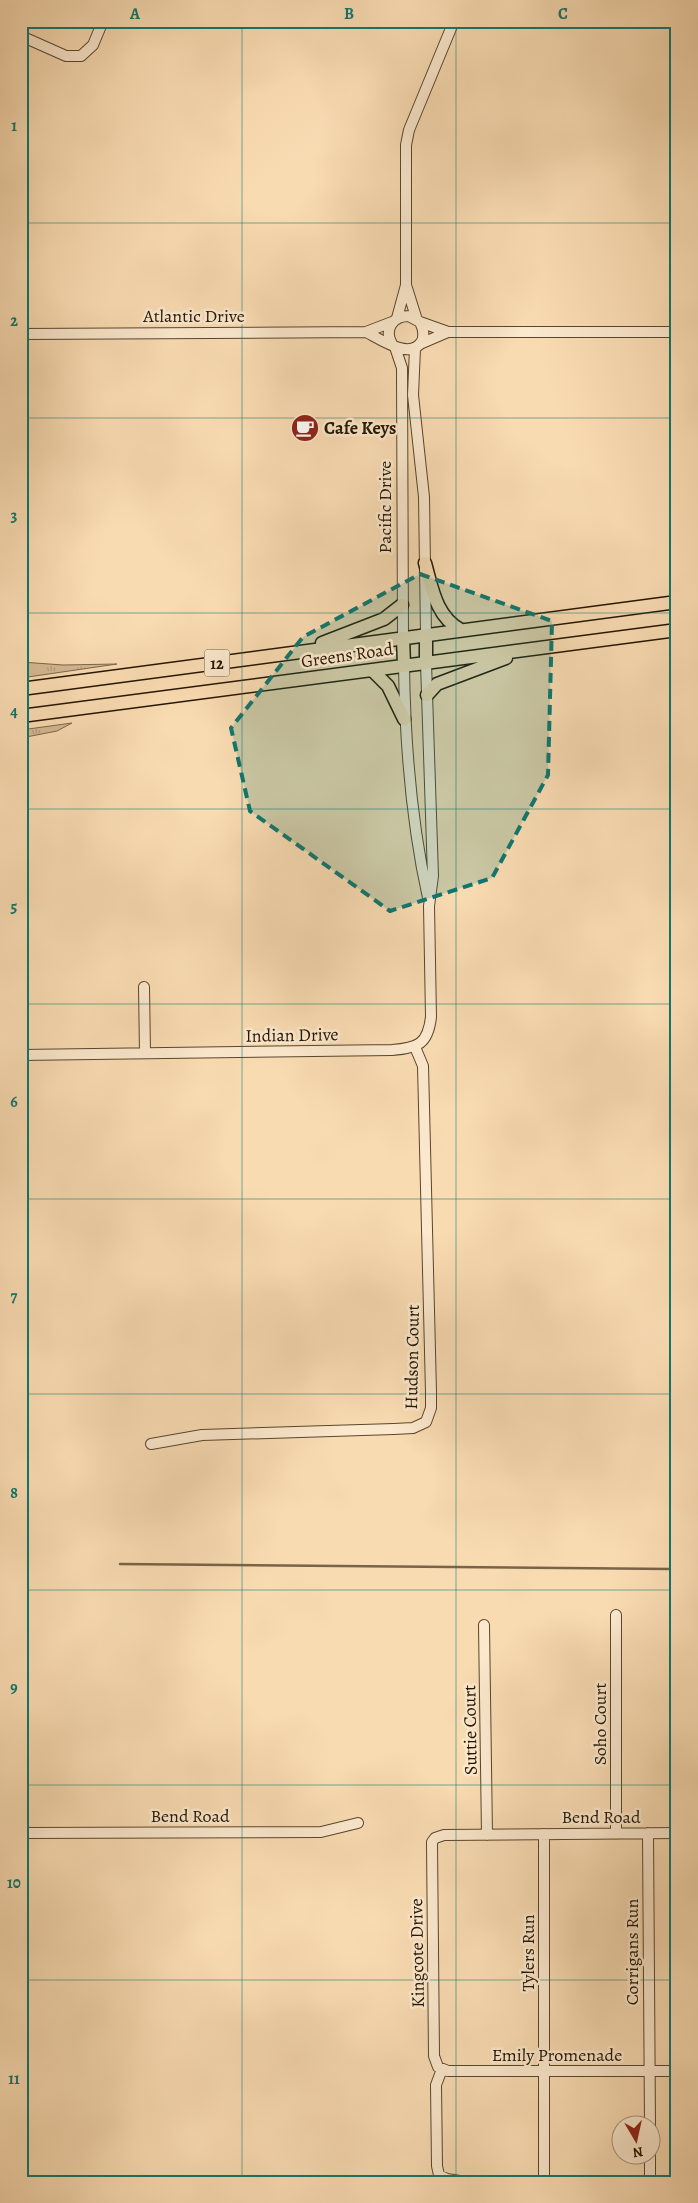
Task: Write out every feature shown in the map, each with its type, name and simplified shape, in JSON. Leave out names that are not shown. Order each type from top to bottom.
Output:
[{"type":"main road","points":[[425,563],[434,596],[442,615],[452,626],[461,630]]},
{"type":"main road","name":"Greens Road","points":[[21,689],[677,602]]},
{"type":"main road","points":[[288,653],[332,640],[384,619],[402,605]]},
{"type":"main road","name":"Greens Road","points":[[21,716],[677,630]]},
{"type":"main road","points":[[426,635],[426,663]]},
{"type":"main road","points":[[403,638],[404,665]]},
{"type":"main road","points":[[427,695],[437,684],[527,650]]},
{"type":"main road","points":[[372,670],[388,686],[404,719]]},
{"type":"street","points":[[21,36],[66,56],[80,56],[93,45],[104,21]]},
{"type":"street","points":[[448,332],[418,346],[404,350],[394,345],[388,333],[395,320],[406,285],[406,145],[409,130],[454,21]]},
{"type":"street","points":[[406,285],[424,334],[418,346]]},
{"type":"street","points":[[395,320],[409,316],[448,332],[677,332]]},
{"type":"street","name":"Atlantic Drive","points":[[21,334],[366,332],[395,320]]},
{"type":"street","name":"Atlantic Drive","points":[[366,332],[394,345]]},
{"type":"street","name":"Pacific Drive","points":[[394,345],[402,368],[403,638]]},
{"type":"street","name":"Pacific Drive","points":[[418,346],[413,395],[424,497],[426,635]]},
{"type":"street","points":[[426,663],[433,876],[429,906]]},
{"type":"street","points":[[404,665],[404,719],[408,777],[429,906],[430,1030],[424,1041],[415,1047]]},
{"type":"street","points":[[144,987],[145,1053]]},
{"type":"street","name":"Indian Drive","points":[[21,1055],[392,1050],[415,1047]]},
{"type":"street","name":"Hudson Court","points":[[151,1444],[202,1435],[413,1428],[426,1422],[430,1408],[431,1392],[423,1066],[415,1047]]},
{"type":"street","name":"Soho Court","points":[[616,1615],[616,1834]]},
{"type":"street","name":"Suttie Court","points":[[484,1625],[487,1834]]},
{"type":"street","name":"Bend Road","points":[[21,1833],[321,1832],[358,1823]]},
{"type":"street","name":"Corrigans Run","points":[[648,1833],[648,2071],[650,2081],[650,2116]]},
{"type":"street","name":"Bend Road","points":[[435,1838],[444,1835],[487,1834],[677,1833]]},
{"type":"street","name":"Tylers Run","points":[[544,1834],[544,2182]]},
{"type":"street","name":"Kingcote Drive","points":[[435,1838],[432,1842],[434,2056],[440,2068]]},
{"type":"street","points":[[440,2068],[436,2085],[437,2166],[439,2175],[447,2179],[466,2182]]},
{"type":"street","name":"Emily Promenade","points":[[440,2068],[448,2071],[677,2071]]},
{"type":"street","points":[[650,2166],[650,2182]]},
{"type":"highlighted area","points":[[420,574],[552,621],[548,775],[492,878],[390,911],[250,811],[231,728],[303,637]]},
{"type":"green space","points":[[21,662],[63,665],[117,664],[21,678]]},
{"type":"green space","points":[[72,723],[57,731],[21,738],[21,730]]},
{"type":"waterway","points":[[120,1564],[671,1569],[676,1564],[677,1559]]},
{"type":"place","name":"Cafe Keys","points":[[305,428]]}]
